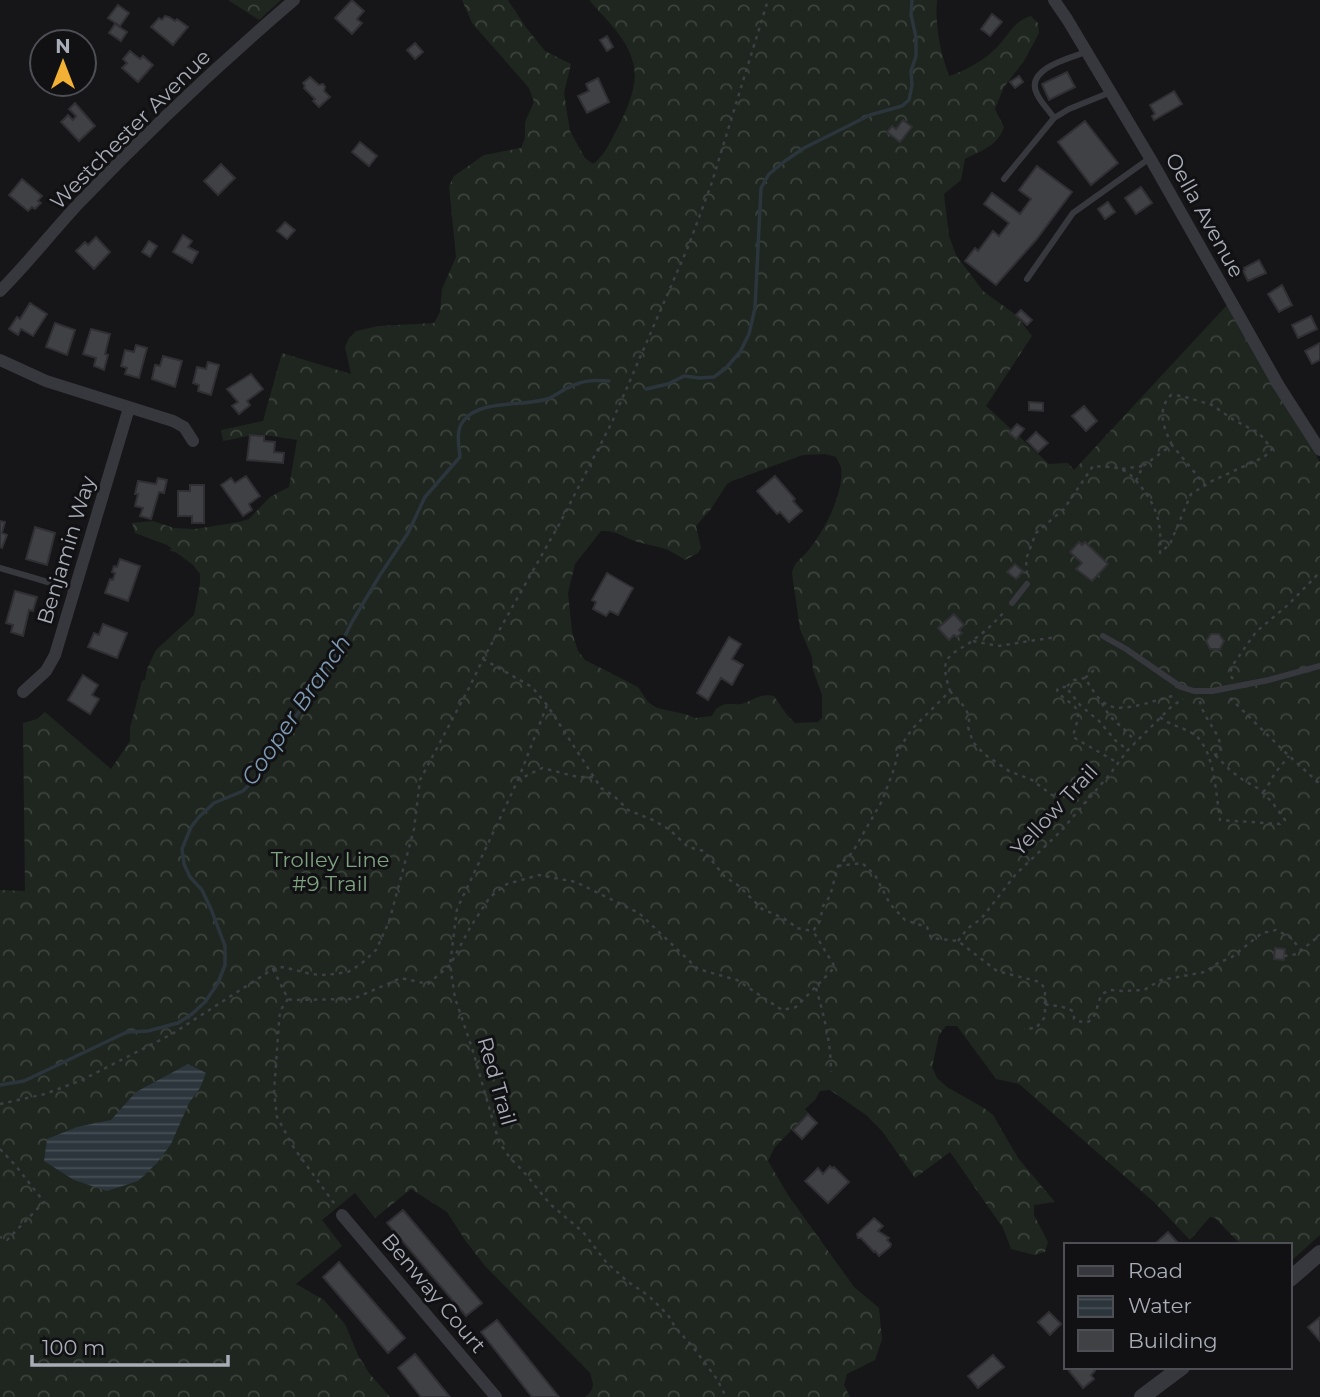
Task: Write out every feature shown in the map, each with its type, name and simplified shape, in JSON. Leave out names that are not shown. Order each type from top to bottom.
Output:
[{"type":"street","name":"Westchester Avenue","points":[[0,291],[134,148],[294,0]]},
{"type":"street","name":"Oella Avenue","points":[[1054,0],[1150,158],[1279,386],[1320,450]]},
{"type":"street","points":[[0,360],[47,381],[173,421],[184,427],[193,441]]},
{"type":"street","name":"Benjamin Way","points":[[23,692],[46,671],[55,655],[129,408]]},
{"type":"street","name":"Benway Court","points":[[342,1214],[496,1397]]},
{"type":"street","points":[[1292,1277],[1320,1253]]},
{"type":"street","points":[[1142,1397],[1179,1369]]},
{"type":"lane","points":[[1054,118],[1035,92],[1036,80],[1051,66],[1087,51]]},
{"type":"lane","points":[[1004,178],[1054,118],[1111,92]]},
{"type":"lane","points":[[1027,279],[1073,213],[1150,158]]},
{"type":"lane","points":[[0,568],[75,590]]},
{"type":"lane","points":[[1012,603],[1027,584]]},
{"type":"lane","points":[[1103,636],[1181,687],[1197,691],[1269,680],[1320,666]]},
{"type":"path","points":[[0,1104],[45,1094],[82,1080],[172,1034],[273,969],[283,967],[326,975],[348,972],[376,950],[389,922],[414,829],[420,780],[612,422],[688,247],[711,185],[768,0]]},
{"type":"path","points":[[1121,469],[1145,491],[1157,511],[1160,553],[1170,544],[1191,494],[1264,457],[1272,449],[1259,433],[1212,405],[1182,396],[1171,396],[1164,402],[1162,416],[1172,445],[1205,485]]},
{"type":"path","points":[[1027,584],[1026,558],[1036,533],[1064,509],[1093,466],[1121,469],[1143,466],[1172,445]]},
{"type":"path","points":[[1136,481],[1143,466]]},
{"type":"path","points":[[1231,666],[1256,632],[1289,604],[1320,572]]},
{"type":"path","points":[[1012,603],[992,626],[951,654],[946,664],[950,691],[968,713],[968,727],[973,742],[984,754],[1052,794],[1084,803]]},
{"type":"path","points":[[973,641],[998,646],[1056,637]]},
{"type":"path","points":[[288,999],[354,999],[401,978],[428,984],[450,965],[489,897],[507,884],[539,875],[576,883],[639,913],[698,969],[737,981],[782,1010],[796,1007],[835,967],[813,931],[796,928],[783,918],[762,909],[739,886],[725,877],[704,851],[688,847],[670,830],[628,810],[601,788],[547,705],[532,687],[483,659]]},
{"type":"path","points":[[1094,670],[1085,678],[1074,680],[1057,690],[1059,696],[1077,708],[1079,713],[1073,737],[1118,762]]},
{"type":"path","points":[[1085,678],[1110,718],[1129,733],[1135,742]]},
{"type":"path","points":[[1066,687],[1080,705],[1128,750]]},
{"type":"path","points":[[1219,689],[1320,784]]},
{"type":"path","points":[[813,931],[830,896],[838,866],[852,853],[882,801],[899,750],[912,729],[950,691]]},
{"type":"path","points":[[1101,700],[1109,706],[1122,708],[1197,691],[1201,710],[1219,737],[1221,747],[1220,752],[1209,756]]},
{"type":"path","name":"Yellow Trail","points":[[958,941],[968,928],[981,919],[1016,874],[1060,832],[1135,742],[1177,703]]},
{"type":"path","name":"Red Trail","points":[[547,705],[518,780],[457,909],[450,965],[455,998],[499,1142],[550,1204],[583,1232],[606,1262],[668,1315],[717,1379],[726,1397]]},
{"type":"path","points":[[1160,717],[1165,722],[1197,736],[1209,756],[1220,820],[1280,824],[1285,820],[1263,792],[1231,771],[1215,755]]},
{"type":"path","points":[[1263,792],[1289,756]]},
{"type":"path","points":[[518,780],[542,768],[578,777],[593,777]]},
{"type":"path","points":[[838,866],[862,863],[875,875],[890,904],[905,920],[927,927],[932,938],[958,941],[990,967],[1040,982],[1045,989],[1045,1017],[1036,1028],[1024,1029]]},
{"type":"path","points":[[1045,1004],[1064,1006],[1074,1012],[1074,1018],[1087,1023],[1093,1019],[1102,994],[1110,990],[1144,990],[1161,980],[1205,972],[1232,957],[1262,933],[1276,930],[1290,937],[1302,951]]},
{"type":"path","points":[[1284,956],[1292,956],[1302,951],[1320,935]]},
{"type":"path","points":[[273,969],[288,999]]},
{"type":"path","points":[[816,988],[831,1051],[831,1072]]},
{"type":"path","points":[[288,999],[280,1010],[274,1092],[278,1117],[294,1148],[333,1202]]},
{"type":"path","points":[[0,1149],[44,1202],[6,1240],[0,1237]]},
{"type":"green space","points":[[228,0],[281,0],[259,20]]},
{"type":"green space","name":"Trolley Line #9 Trail","points":[[462,0],[508,0],[545,51],[571,64],[564,93],[570,131],[585,158],[593,164],[607,148],[624,115],[633,90],[635,74],[628,48],[589,0],[937,0],[939,39],[949,76],[985,58],[1025,18],[1031,16],[1038,23],[1039,33],[1024,61],[1004,87],[995,109],[1004,127],[998,139],[989,147],[965,159],[961,180],[944,194],[949,236],[956,255],[983,291],[1016,315],[1032,336],[986,406],[1049,464],[1068,463],[1074,470],[1228,304],[1320,462],[1320,1235],[1292,1260],[1292,1243],[1239,1243],[1215,1218],[1210,1217],[1190,1240],[1154,1202],[1019,1084],[996,1079],[957,1026],[946,1026],[939,1035],[932,1067],[937,1078],[993,1115],[1018,1158],[1055,1202],[1034,1205],[1034,1215],[1048,1242],[1045,1252],[1034,1255],[1011,1249],[1003,1228],[950,1152],[915,1178],[882,1131],[866,1115],[830,1090],[820,1091],[805,1109],[808,1113],[775,1147],[768,1161],[788,1195],[854,1287],[879,1308],[882,1339],[875,1360],[847,1374],[844,1385],[850,1397],[585,1397],[593,1386],[590,1373],[485,1266],[447,1212],[411,1189],[375,1218],[355,1193],[322,1220],[342,1246],[296,1284],[324,1300],[345,1324],[369,1373],[390,1397],[0,1397],[0,890],[25,891],[23,723],[37,719],[45,712],[111,769],[130,741],[130,728],[142,681],[145,680],[156,650],[194,615],[200,584],[200,574],[193,565],[169,550],[172,549],[167,545],[135,533],[132,523],[153,521],[174,528],[195,529],[239,522],[249,519],[270,497],[289,487],[297,440],[258,434],[223,441],[221,430],[263,421],[282,353],[351,374],[345,347],[356,331],[378,326],[434,323],[440,312],[442,289],[456,257],[449,186],[454,176],[484,155],[521,148],[525,138],[525,122],[534,102],[529,88],[472,23]],"holes":[[[825,454],[836,457],[841,467],[840,489],[832,512],[820,534],[795,564],[792,574],[800,629],[812,657],[813,670],[822,695],[822,718],[818,722],[795,723],[774,696],[769,695],[741,704],[724,705],[716,709],[712,716],[695,718],[657,708],[648,702],[638,687],[585,660],[578,651],[572,632],[568,593],[575,564],[601,531],[662,548],[685,560],[698,553],[701,548],[696,526],[732,481],[803,455]]]},
{"type":"water","points":[[188,1064],[206,1073],[200,1088],[189,1103],[171,1144],[157,1163],[138,1181],[107,1191],[74,1180],[44,1161],[47,1139],[77,1127],[111,1120],[136,1092]]},
{"type":"building","points":[[352,0],[364,11],[357,19],[362,23],[352,34],[335,18]]},
{"type":"building","points":[[118,5],[129,13],[120,26],[108,18]]},
{"type":"building","points":[[992,14],[1002,22],[990,36],[981,29]]},
{"type":"building","points":[[165,16],[175,21],[177,19],[188,27],[173,45],[151,27],[159,18],[162,20]]},
{"type":"building","points":[[115,24],[127,32],[121,41],[109,33]]},
{"type":"building","points":[[607,36],[613,47],[607,51],[600,40]]},
{"type":"building","points":[[415,43],[423,52],[415,59],[407,50]]},
{"type":"building","points":[[130,51],[140,59],[143,56],[153,65],[138,82],[122,68],[127,63],[123,59]]},
{"type":"building","points":[[1067,72],[1075,87],[1049,100],[1042,84]]},
{"type":"building","points":[[1019,76],[1023,82],[1015,88],[1010,82]]},
{"type":"building","points":[[310,77],[319,85],[323,84],[324,91],[330,97],[319,107],[304,88],[303,83]]},
{"type":"building","points":[[598,78],[609,102],[587,113],[578,96],[589,91],[586,84]]},
{"type":"building","points":[[1174,91],[1182,104],[1154,120],[1152,116],[1155,114],[1150,105]]},
{"type":"building","points":[[75,103],[95,126],[79,141],[61,122],[68,115],[73,120],[76,116],[69,109]]},
{"type":"building","points":[[903,120],[912,127],[900,142],[887,132],[892,126],[896,129]]},
{"type":"building","points":[[1085,121],[1118,163],[1091,185],[1058,142]]},
{"type":"building","points":[[360,142],[377,156],[369,166],[352,152]]},
{"type":"building","points":[[221,164],[235,178],[218,195],[204,181]]},
{"type":"building","points":[[1037,166],[1072,192],[1036,240],[996,285],[965,261],[975,248],[978,251],[993,231],[999,236],[1009,223],[984,204],[992,193],[1020,214],[1031,199],[1019,190]]},
{"type":"building","points":[[22,179],[42,196],[38,201],[41,203],[35,209],[32,207],[28,211],[9,195]]},
{"type":"building","points":[[1141,187],[1152,203],[1136,214],[1125,198]]},
{"type":"building","points":[[1108,202],[1115,212],[1105,219],[1098,209]]},
{"type":"building","points":[[285,222],[295,230],[287,239],[277,231]]},
{"type":"building","points":[[183,235],[192,241],[188,247],[198,252],[192,263],[173,252]]},
{"type":"building","points":[[96,237],[110,252],[94,269],[76,251],[85,242],[88,245]]},
{"type":"building","points":[[149,241],[157,246],[150,257],[142,252]]},
{"type":"building","points":[[1259,260],[1266,273],[1248,281],[1244,268]]},
{"type":"building","points":[[1282,285],[1292,305],[1279,312],[1268,294]]},
{"type":"building","points":[[30,303],[47,314],[33,336],[21,329],[18,335],[9,329],[17,317],[20,319]]},
{"type":"building","points":[[1021,310],[1032,320],[1027,325],[1016,315]]},
{"type":"building","points":[[1311,316],[1317,329],[1298,338],[1292,325]]},
{"type":"building","points":[[55,323],[75,330],[67,355],[46,347]]},
{"type":"building","points":[[91,329],[110,334],[104,370],[94,366],[96,358],[83,354]]},
{"type":"building","points":[[1320,343],[1320,360],[1312,364],[1305,351]]},
{"type":"building","points":[[136,345],[147,348],[139,378],[125,374],[127,368],[121,366],[125,350],[134,352]]},
{"type":"building","points":[[163,356],[182,361],[175,387],[152,379],[155,365],[160,366]]},
{"type":"building","points":[[208,362],[219,365],[211,395],[198,391],[199,385],[193,383],[197,367],[206,369]]},
{"type":"building","points":[[251,374],[263,389],[247,401],[250,405],[239,414],[232,406],[238,402],[227,389]]},
{"type":"building","points":[[1029,402],[1043,403],[1043,411],[1029,410]]},
{"type":"building","points":[[1084,406],[1097,421],[1086,431],[1072,416]]},
{"type":"building","points":[[1017,424],[1024,429],[1016,439],[1009,433]]},
{"type":"building","points":[[1036,432],[1048,443],[1038,452],[1027,441]]},
{"type":"building","points":[[250,435],[264,436],[264,441],[275,442],[274,452],[284,453],[283,463],[247,460]]},
{"type":"building","points":[[246,476],[260,496],[249,504],[252,510],[243,516],[221,485],[231,478],[235,483]]},
{"type":"building","points":[[775,476],[802,511],[789,522],[780,512],[777,514],[757,491]]},
{"type":"building","points":[[158,478],[167,480],[164,493],[159,492],[151,519],[140,516],[143,508],[135,506],[138,481],[156,484]]},
{"type":"building","points":[[190,485],[204,485],[204,523],[192,523],[192,516],[178,516],[178,491],[190,491]]},
{"type":"building","points":[[0,521],[5,522],[2,533],[7,535],[2,548],[0,547]]},
{"type":"building","points":[[35,527],[55,533],[47,565],[26,559]]},
{"type":"building","points":[[1079,542],[1082,545],[1085,542],[1108,564],[1092,581],[1076,569],[1082,563],[1070,552]]},
{"type":"building","points":[[120,559],[140,566],[128,601],[105,593],[110,579],[113,580],[114,566],[117,567]]},
{"type":"building","points":[[1015,564],[1023,571],[1016,579],[1007,572]]},
{"type":"building","points":[[607,573],[633,588],[618,615],[610,611],[606,616],[593,609],[596,602],[592,600]]},
{"type":"building","points":[[15,591],[37,597],[33,611],[29,610],[23,636],[11,632],[13,625],[6,623]]},
{"type":"building","points":[[954,614],[964,625],[959,630],[962,633],[949,640],[938,628]]},
{"type":"building","points":[[103,624],[127,633],[117,658],[88,647],[94,633],[99,635]]},
{"type":"building","points":[[1211,634],[1219,634],[1224,641],[1220,649],[1210,649],[1206,641]]},
{"type":"building","points":[[729,637],[741,644],[732,659],[743,665],[732,685],[721,678],[708,700],[697,693]]},
{"type":"building","points":[[83,675],[98,685],[92,695],[99,699],[90,714],[68,700]]},
{"type":"building","points":[[1275,948],[1285,949],[1284,960],[1274,959]]},
{"type":"building","points":[[808,1114],[817,1123],[802,1139],[793,1130]]},
{"type":"building","points":[[830,1166],[849,1182],[828,1203],[805,1181],[818,1168],[823,1174]]},
{"type":"building","points":[[403,1210],[482,1303],[466,1316],[387,1223]]},
{"type":"building","points":[[874,1218],[883,1226],[878,1231],[889,1238],[887,1240],[891,1244],[879,1256],[858,1238],[857,1234]]},
{"type":"building","points":[[1168,1232],[1178,1243],[1158,1243]]},
{"type":"building","points":[[339,1262],[405,1338],[388,1353],[323,1277]]},
{"type":"building","points":[[1049,1312],[1061,1324],[1050,1335],[1038,1322]]},
{"type":"building","points":[[1320,1317],[1320,1341],[1308,1327]]},
{"type":"building","points":[[497,1320],[559,1397],[532,1397],[481,1332]]},
{"type":"building","points":[[415,1354],[450,1397],[421,1397],[398,1368]]},
{"type":"building","points":[[993,1355],[1004,1367],[978,1388],[968,1376]]},
{"type":"building","points":[[1094,1369],[1095,1371],[1091,1375],[1094,1379],[1083,1388],[1069,1371]]},
{"type":"waterway","name":"Cooper Branch","points":[[646,389],[668,384],[684,376],[714,377],[740,352],[749,334],[755,308],[761,188],[769,174],[804,148],[870,115],[902,106],[909,100],[911,71],[916,56],[912,0]]},
{"type":"waterway","name":"Cooper Branch","points":[[0,1085],[24,1081],[127,1032],[148,1031],[178,1023],[205,1002],[218,983],[225,965],[225,946],[202,890],[190,877],[184,864],[182,849],[191,827],[214,803],[243,791],[255,779],[333,660],[352,622],[408,533],[425,497],[460,457],[458,442],[464,420],[472,413],[492,406],[547,399],[576,384],[609,381]]}]
